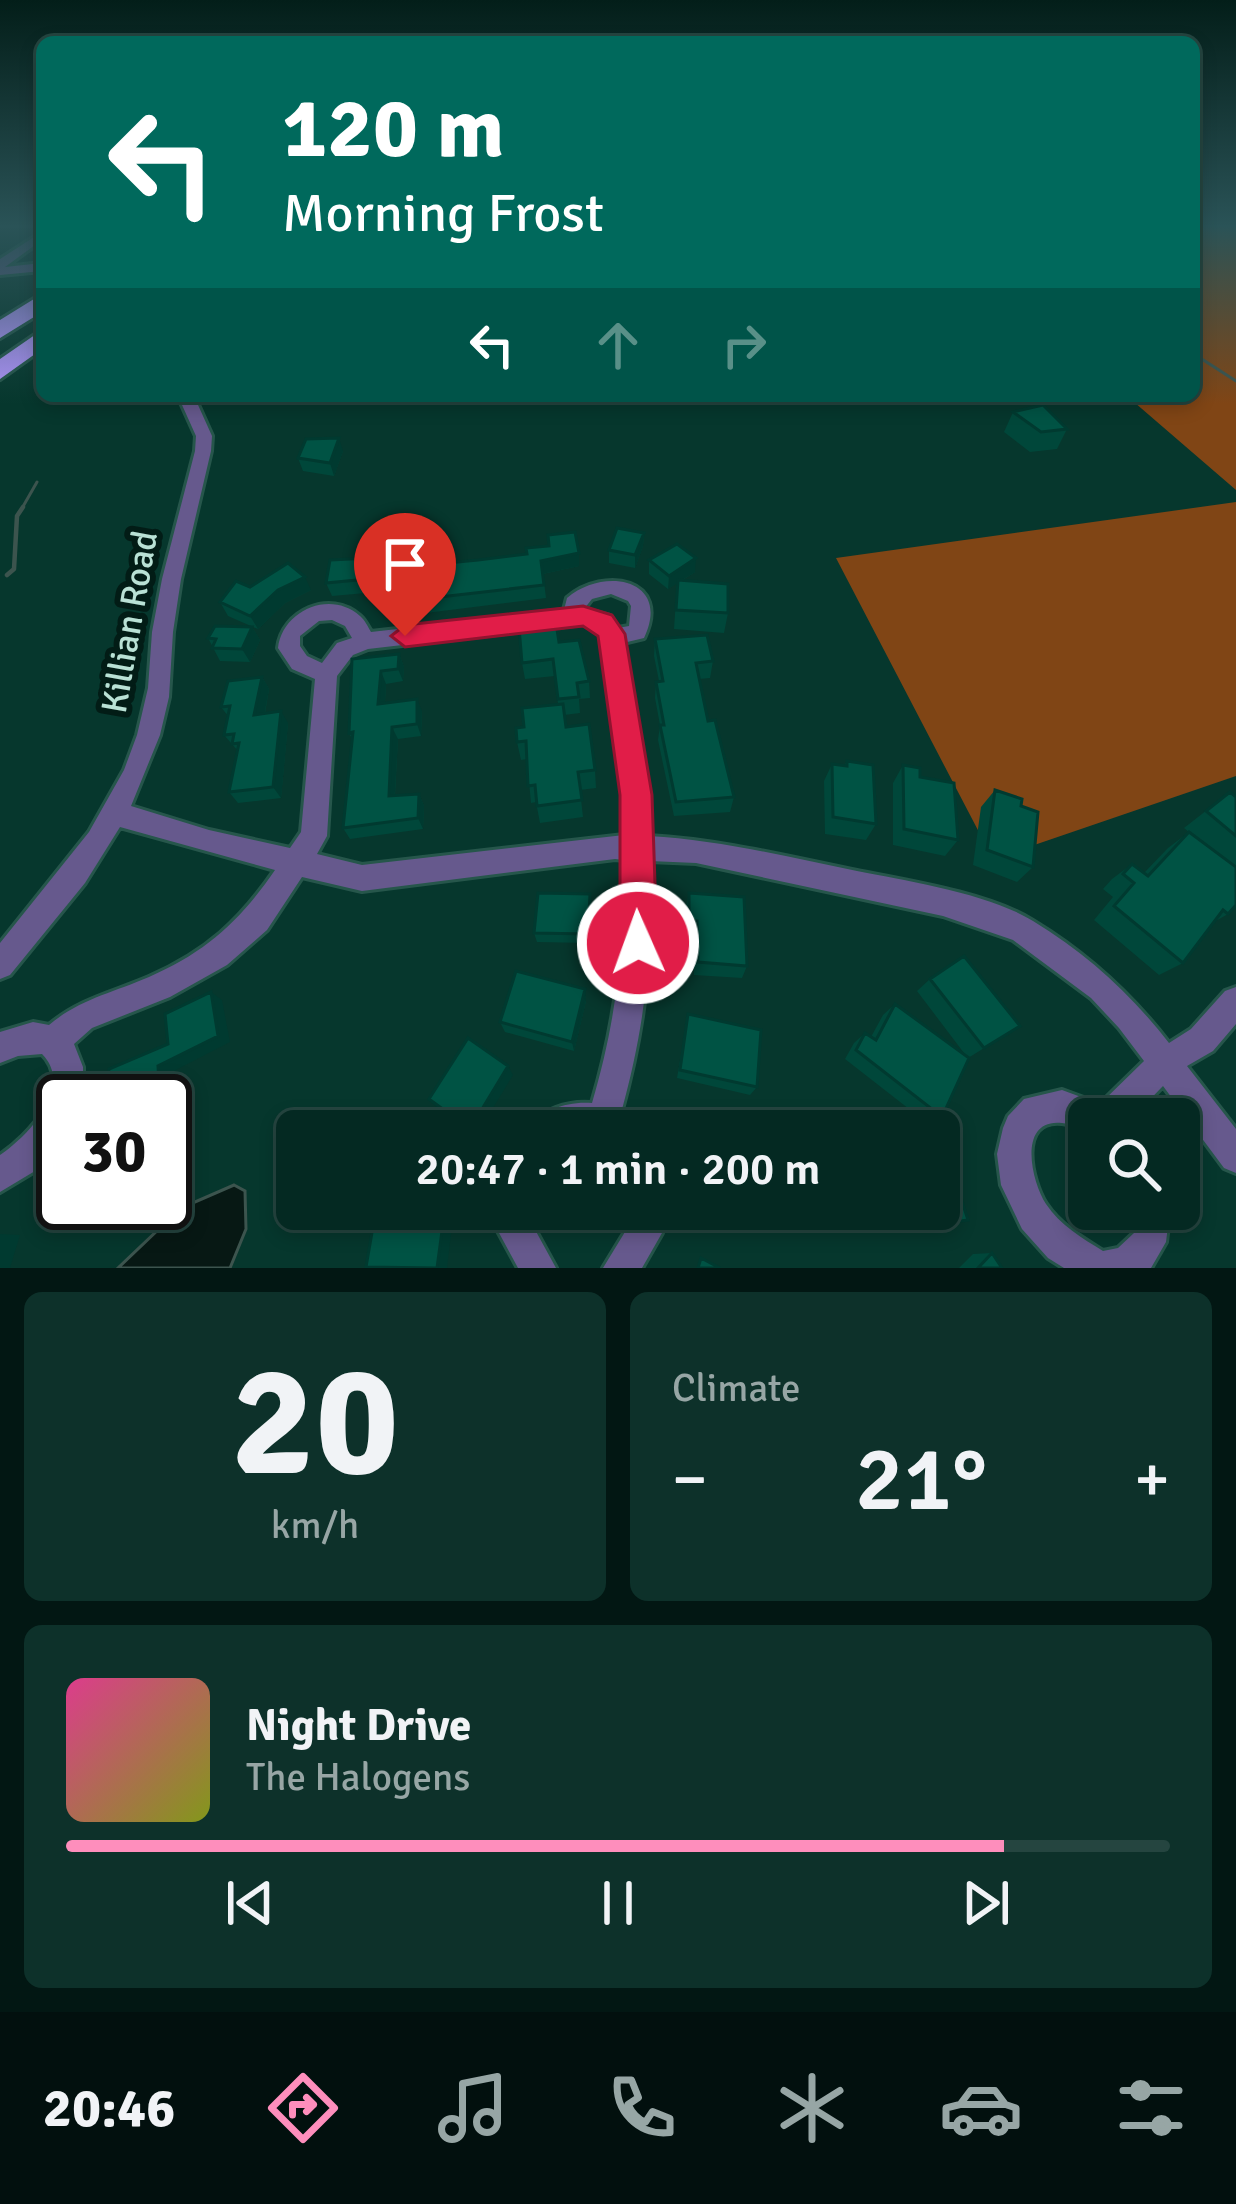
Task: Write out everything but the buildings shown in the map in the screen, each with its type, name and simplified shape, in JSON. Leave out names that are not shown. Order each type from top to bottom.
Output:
[{"type":"highway","points":[[0,332],[36,305]]},
{"type":"highway","points":[[0,370],[36,343]]},
{"type":"street","name":"Killian Road","points":[[0,965],[52,907],[114,813],[139,760],[159,696],[163,624],[203,451],[204,436],[190,402]]},
{"type":"street","points":[[53,1042],[82,1017],[160,987],[217,955],[257,920],[298,865],[314,836],[326,674],[345,649],[366,640],[574,617],[607,629],[638,632],[644,621],[641,601],[633,591],[617,586],[590,588],[574,603],[574,617]]},
{"type":"street","points":[[326,674],[302,668],[288,650],[291,632],[308,615],[332,610],[354,619],[366,640]]},
{"type":"street","points":[[607,629],[636,795],[638,943],[614,1110]]},
{"type":"street","points":[[114,813],[298,865],[362,878],[428,873],[554,852],[696,851],[944,902],[1021,929],[1101,988],[1236,1156]]},
{"type":"street","points":[[1129,1098],[1164,1063],[1202,1040],[1236,1002]]},
{"type":"street","points":[[0,1048],[33,1038],[53,1042],[68,1055],[72,1074]]},
{"type":"street","points":[[1068,1107],[1042,1108],[1024,1120],[1019,1131],[1013,1171],[1023,1203],[1042,1233],[1069,1256],[1102,1268],[1125,1267],[1145,1252],[1153,1230]]},
{"type":"street","points":[[0,1175],[36,1145]]},
{"type":"street","points":[[516,1230],[538,1268]]},
{"type":"street","points":[[621,1268],[644,1230]]},
{"type":"shaded area","points":[[1200,286],[1236,286],[1236,490],[1134,402],[1200,402]]},
{"type":"shaded area","points":[[1236,502],[1236,776],[993,859],[836,558]]},
{"type":"shaded area","points":[[234,1185],[245,1191],[246,1229],[230,1268],[118,1268],[158,1230],[192,1230],[192,1203]]},
{"type":"waterway","points":[[1200,358],[1236,381]]},
{"type":"waterway","points":[[21,510],[37,482]]},
{"type":"waterway","points":[[7,575],[14,569],[21,510]]},
{"type":"route","points":[[405,636],[583,616],[602,622],[611,634],[636,795],[638,943]]}]
